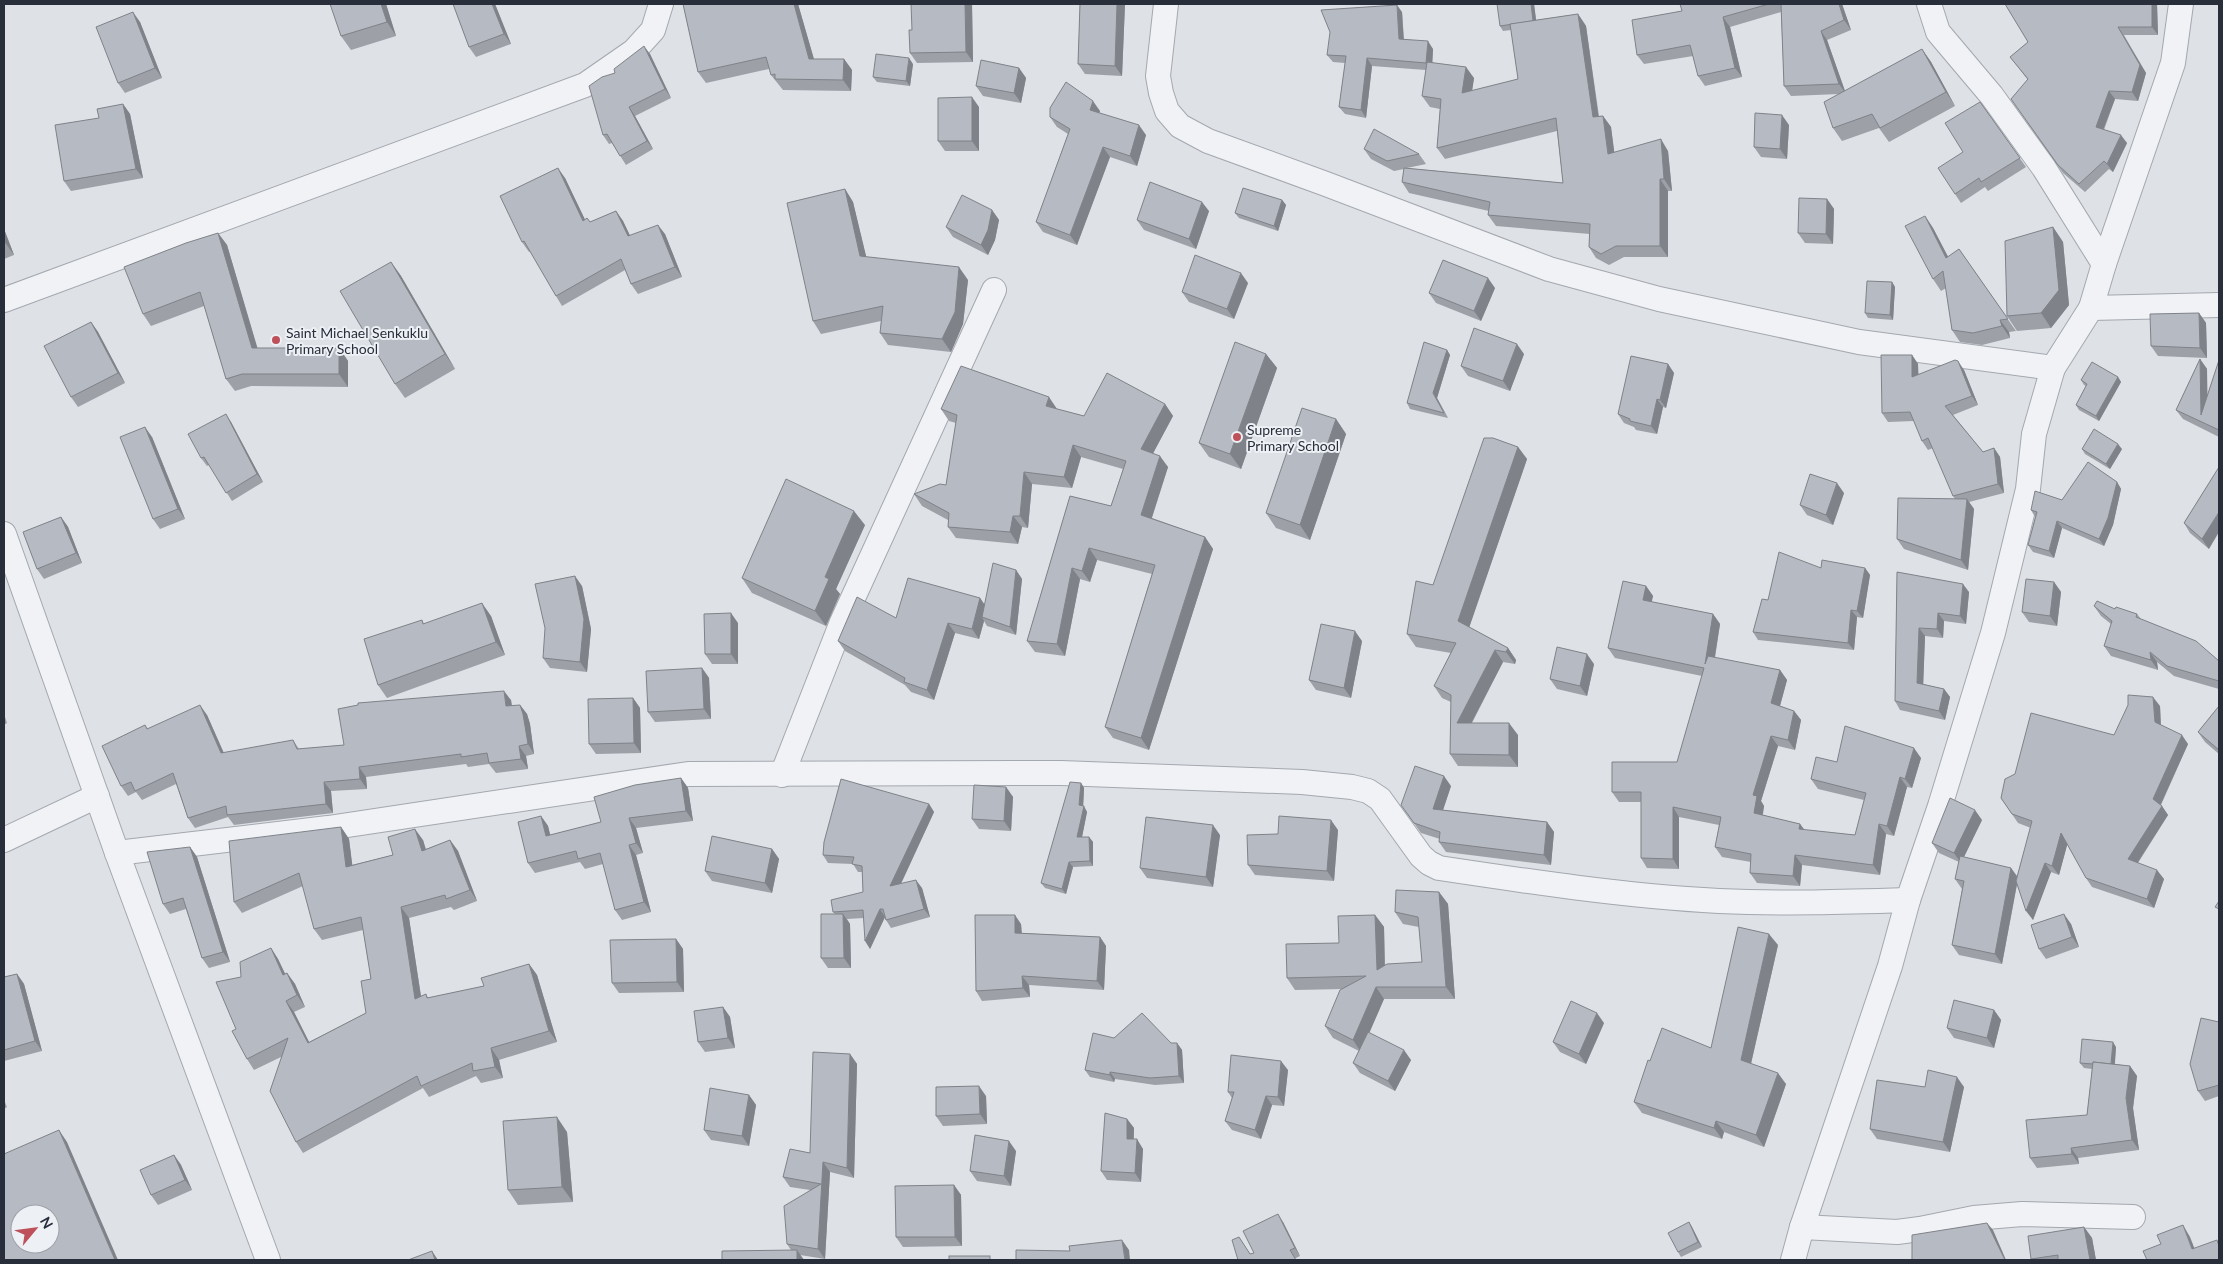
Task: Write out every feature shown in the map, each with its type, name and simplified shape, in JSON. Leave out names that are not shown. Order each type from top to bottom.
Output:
[{"type":"street","points":[[4,300],[585,84],[634,51],[653,30],[661,4]]},
{"type":"street","points":[[1166,4],[1158,76],[1161,93],[1168,111],[1180,126],[1208,141],[1336,187],[1549,270],[1650,297],[1859,342],[2053,368]]},
{"type":"street","points":[[1929,4],[1938,32],[1992,96],[2044,168],[2104,264]]},
{"type":"street","points":[[1793,1260],[1802,1227],[1890,966],[1908,900],[1940,806],[1994,633],[2028,489],[2034,434],[2053,368],[2091,308],[2104,264],[2173,63],[2181,4]]},
{"type":"street","points":[[782,774],[842,622],[994,290]]},
{"type":"street","points":[[2091,308],[2219,305]]},
{"type":"street","points":[[4,534],[117,852],[268,1260]]},
{"type":"street","points":[[117,852],[328,828],[688,774],[1060,772],[1302,782],[1352,787],[1368,791],[1380,799],[1421,856],[1439,868],[1591,890],[1719,901],[1831,902],[1908,900]]},
{"type":"street","points":[[4,840],[97,796]]},
{"type":"street","points":[[1802,1227],[1897,1232],[1974,1218],[2022,1214],[2132,1217]]},
{"type":"building","points":[[330,4],[381,4],[387,22],[341,36]]},
{"type":"building","points":[[453,4],[492,4],[504,34],[469,47]]},
{"type":"building","points":[[683,4],[794,4],[809,59],[844,59],[843,80],[775,79],[775,74],[771,75],[766,57],[698,72]]},
{"type":"building","points":[[911,4],[965,4],[966,52],[910,53],[909,30],[912,30]]},
{"type":"building","points":[[1080,4],[1117,4],[1115,66],[1078,64]]},
{"type":"building","points":[[1497,4],[1531,4],[1533,21],[1500,26]]},
{"type":"building","points":[[1680,4],[1769,4],[1723,17],[1735,68],[1698,76],[1690,45],[1637,55],[1632,20],[1682,11]]},
{"type":"building","points":[[1781,4],[1839,4],[1844,20],[1821,31],[1839,84],[1784,86]]},
{"type":"building","points":[[2005,4],[2152,4],[2152,27],[2118,27],[2140,65],[2132,92],[2109,91],[2096,127],[2121,135],[2107,164],[2104,161],[2079,184],[2058,165],[2011,99],[2028,79],[2010,57],[2028,42]]},
{"type":"building","points":[[1397,5],[1399,39],[1428,41],[1426,63],[1367,58],[1361,110],[1339,107],[1346,56],[1327,55],[1330,32],[1321,10]]},
{"type":"building","points":[[133,12],[155,68],[118,83],[96,27]]},
{"type":"building","points":[[1578,14],[1593,117],[1603,116],[1608,154],[1661,139],[1664,179],[1660,179],[1660,246],[1616,246],[1601,254],[1589,247],[1590,224],[1488,215],[1490,202],[1402,182],[1404,168],[1563,183],[1556,118],[1437,148],[1441,99],[1422,96],[1427,62],[1466,67],[1462,93],[1518,79],[1510,24]]},
{"type":"building","points":[[644,46],[665,89],[629,107],[647,141],[620,156],[607,134],[603,135],[589,86],[602,77],[615,73],[614,69]]},
{"type":"building","points":[[1922,49],[1946,92],[1880,128],[1872,114],[1833,128],[1824,102]]},
{"type":"building","points":[[876,54],[909,58],[906,81],[873,77]]},
{"type":"building","points":[[981,60],[1019,68],[1014,93],[976,86]]},
{"type":"building","points":[[1066,82],[1093,101],[1090,110],[1139,125],[1130,156],[1103,147],[1070,235],[1036,222],[1070,129],[1050,117],[1050,108]]},
{"type":"building","points":[[972,97],[972,141],[938,141],[938,98]]},
{"type":"building","points":[[1980,102],[2020,158],[1981,182],[1979,178],[1955,194],[1938,168],[1963,152],[1945,123]]},
{"type":"building","points":[[123,104],[136,169],[64,181],[55,125],[99,118],[97,109]]},
{"type":"building","points":[[1755,113],[1782,115],[1780,149],[1754,147]]},
{"type":"building","points":[[1374,129],[1419,154],[1387,161],[1364,149]]},
{"type":"building","points":[[558,168],[583,221],[587,218],[590,222],[616,211],[628,236],[658,225],[675,267],[631,284],[621,259],[556,296],[524,241],[522,242],[500,196]]},
{"type":"building","points":[[1150,182],[1202,202],[1189,239],[1137,220]]},
{"type":"building","points":[[1243,188],[1282,200],[1274,226],[1235,213]]},
{"type":"building","points":[[845,189],[860,256],[959,267],[955,312],[942,339],[880,333],[883,306],[813,321],[787,203]]},
{"type":"building","points":[[962,195],[992,210],[988,230],[981,245],[946,227]]},
{"type":"building","points":[[1799,198],[1827,199],[1826,234],[1798,233]]},
{"type":"building","points":[[1925,216],[1946,258],[1959,249],[2008,319],[2000,320],[2002,326],[1973,333],[1952,330],[1943,271],[1933,279],[1905,226]]},
{"type":"building","points":[[2053,227],[2059,290],[2041,313],[2007,316],[2005,241]]},
{"type":"building","points":[[218,233],[252,348],[339,348],[339,374],[242,374],[226,379],[200,292],[143,314],[124,267]]},
{"type":"building","points":[[1195,255],[1241,273],[1227,309],[1182,292]]},
{"type":"building","points":[[1443,260],[1488,278],[1474,311],[1429,293]]},
{"type":"building","points":[[391,262],[445,354],[395,384],[340,291]]},
{"type":"building","points":[[1867,281],[1892,282],[1890,315],[1865,313]]},
{"type":"building","points":[[2199,313],[2200,348],[2151,346],[2150,314]]},
{"type":"building","points":[[91,322],[118,373],[71,397],[44,346]]},
{"type":"building","points":[[1474,328],[1517,344],[1503,381],[1461,366]]},
{"type":"building","points":[[1235,342],[1266,354],[1230,454],[1199,443]]},
{"type":"building","points":[[1424,342],[1447,350],[1433,393],[1444,413],[1407,403]]},
{"type":"building","points":[[1881,355],[1912,355],[1912,377],[1955,360],[1958,361],[1972,396],[1945,406],[1983,452],[1994,448],[1998,484],[1953,496],[1928,438],[1922,441],[1910,412],[1882,413]]},
{"type":"building","points":[[1631,356],[1668,364],[1660,400],[1657,399],[1651,426],[1630,421],[1630,419],[1618,414]]},
{"type":"building","points":[[2200,359],[2201,415],[2219,360],[2219,430],[2176,410]]},
{"type":"building","points":[[2092,362],[2118,377],[2096,416],[2076,405],[2087,384],[2081,380]]},
{"type":"building","points":[[961,366],[1049,397],[1046,406],[1084,416],[1107,373],[1165,404],[1141,449],[1160,456],[1141,515],[1205,537],[1141,738],[1105,727],[1155,565],[1089,548],[1082,571],[1072,568],[1057,644],[1027,641],[1070,496],[1111,506],[1126,461],[1073,445],[1064,477],[1024,472],[1020,516],[1013,516],[1010,532],[948,527],[949,513],[914,494],[940,484],[946,485],[957,415],[941,409]]},
{"type":"building","points":[[1302,408],[1336,419],[1300,525],[1266,513]]},
{"type":"building","points":[[226,414],[257,474],[226,493],[204,457],[201,458],[188,434]]},
{"type":"building","points":[[145,427],[178,509],[153,519],[120,437]]},
{"type":"building","points":[[2094,429],[2118,444],[2106,464],[2082,449]]},
{"type":"building","points":[[1484,438],[1493,438],[1518,447],[1458,621],[1508,648],[1506,652],[1495,650],[1457,723],[1509,723],[1509,755],[1450,754],[1451,695],[1434,686],[1456,643],[1407,634],[1416,581],[1433,585]]},
{"type":"building","points":[[2088,462],[2117,482],[2108,518],[2099,539],[2057,521],[2049,551],[2028,545],[2037,512],[2031,510],[2035,491],[2062,500]]},
{"type":"building","points":[[2219,467],[2219,512],[2202,539],[2184,523]]},
{"type":"building","points":[[1810,474],[1837,483],[1826,515],[1800,505]]},
{"type":"building","points":[[786,479],[854,511],[825,577],[829,579],[815,611],[742,578]]},
{"type":"building","points":[[1898,498],[1967,499],[1961,560],[1897,539]]},
{"type":"building","points":[[61,517],[76,553],[37,569],[23,532]]},
{"type":"building","points":[[1779,552],[1821,568],[1822,560],[1865,568],[1857,611],[1851,610],[1848,643],[1753,632],[1762,599],[1768,600]]},
{"type":"building","points":[[993,563],[1016,570],[1010,627],[982,617]]},
{"type":"building","points":[[1897,572],[1963,584],[1960,616],[1938,613],[1937,629],[1919,628],[1917,683],[1944,689],[1939,711],[1895,701]]},
{"type":"building","points":[[575,576],[584,619],[580,662],[543,658],[545,628],[535,584]]},
{"type":"building","points":[[908,578],[980,598],[972,629],[948,623],[927,690],[904,682],[905,678],[838,641],[857,597],[896,618]]},
{"type":"building","points":[[2026,579],[2054,582],[2050,616],[2022,612]]},
{"type":"building","points":[[1623,581],[1646,586],[1643,600],[1713,614],[1705,664],[1708,656],[1780,670],[1771,703],[1794,711],[1788,740],[1771,736],[1753,795],[1757,796],[1754,813],[1800,824],[1799,829],[1855,835],[1866,793],[1811,779],[1816,757],[1837,762],[1845,726],[1914,748],[1905,779],[1900,777],[1887,826],[1879,824],[1873,865],[1795,855],[1793,876],[1750,873],[1751,854],[1715,847],[1721,817],[1673,807],[1673,859],[1641,858],[1641,792],[1612,792],[1612,762],[1677,762],[1704,668],[1608,648]]},
{"type":"building","points":[[2097,601],[2115,609],[2116,607],[2137,614],[2136,617],[2196,641],[2219,661],[2219,681],[2167,666],[2150,652],[2151,660],[2104,646],[2112,621],[2094,606]]},
{"type":"building","points":[[482,603],[496,642],[378,685],[364,639],[422,620],[423,624]]},
{"type":"building","points":[[731,613],[731,654],[705,654],[704,614]]},
{"type":"building","points":[[1321,624],[1355,631],[1344,688],[1309,680]]},
{"type":"building","points":[[1557,647],[1587,654],[1580,686],[1550,679]]},
{"type":"building","points":[[702,668],[704,709],[648,712],[646,671]]},
{"type":"building","points":[[504,691],[506,706],[520,705],[523,714],[528,744],[519,746],[521,759],[489,763],[487,753],[461,757],[461,754],[359,767],[360,779],[324,782],[326,804],[227,815],[226,806],[188,818],[173,773],[135,791],[131,782],[121,786],[102,746],[145,725],[147,729],[200,705],[221,753],[293,740],[297,749],[344,745],[338,709],[358,705],[358,703]]},
{"type":"building","points":[[2128,695],[2153,697],[2155,722],[2182,735],[2153,799],[2162,806],[2128,859],[2157,870],[2147,899],[2086,878],[2061,833],[2052,866],[2045,863],[2026,911],[2016,881],[2032,821],[2012,814],[2001,798],[2005,779],[2015,774],[2031,713],[2114,735],[2128,705]]},
{"type":"building","points":[[633,698],[634,743],[589,744],[588,699]]},
{"type":"building","points":[[2219,706],[2219,750],[2198,732]]},
{"type":"building","points":[[1415,766],[1444,776],[1433,809],[1547,822],[1544,855],[1439,842],[1440,832],[1414,823],[1401,805]]},
{"type":"building","points":[[681,778],[686,811],[629,818],[636,843],[629,845],[644,902],[615,910],[600,853],[578,859],[576,851],[528,863],[518,822],[541,816],[546,836],[601,822],[594,797],[635,785]]},
{"type":"building","points":[[841,779],[929,804],[890,886],[916,880],[924,909],[886,920],[883,909],[880,909],[865,941],[863,910],[833,912],[831,900],[863,892],[862,866],[852,864],[854,857],[823,855],[824,842]]},
{"type":"building","points":[[1070,782],[1081,783],[1079,805],[1084,806],[1077,837],[1089,837],[1090,861],[1069,862],[1062,889],[1041,883]]},
{"type":"building","points":[[974,785],[1006,787],[1004,821],[972,819]]},
{"type":"building","points":[[1950,798],[1975,810],[1954,853],[1932,843]]},
{"type":"building","points":[[1279,816],[1331,820],[1327,871],[1248,865],[1247,835],[1278,834]]},
{"type":"building","points":[[1146,817],[1213,825],[1206,877],[1140,868]]},
{"type":"building","points":[[341,827],[346,867],[393,855],[388,837],[415,829],[422,851],[450,840],[470,890],[446,899],[445,895],[401,907],[415,999],[426,994],[427,998],[484,986],[481,978],[529,964],[549,1031],[491,1048],[495,1067],[473,1071],[472,1063],[421,1086],[417,1076],[296,1142],[270,1091],[288,1038],[247,1059],[232,1031],[236,1029],[216,982],[241,977],[240,962],[271,948],[283,975],[287,973],[297,995],[286,1001],[308,1043],[366,1013],[361,981],[371,979],[361,917],[314,929],[299,873],[234,902],[229,841]]},
{"type":"building","points":[[712,836],[772,849],[765,883],[705,871]]},
{"type":"building","points":[[190,847],[223,952],[202,958],[183,898],[163,904],[147,852]]},
{"type":"building","points":[[1960,856],[2011,868],[1995,954],[1952,945],[1964,881],[1955,879]]},
{"type":"building","points":[[1396,890],[1439,892],[1446,987],[1376,987],[1353,1040],[1325,1026],[1340,990],[1366,976],[1287,978],[1286,944],[1339,943],[1338,916],[1375,915],[1377,970],[1387,964],[1422,962],[1418,917],[1395,912]]},
{"type":"building","points":[[2219,901],[2219,909],[2215,907]]},
{"type":"building","points":[[821,914],[843,914],[844,958],[821,958]]},
{"type":"building","points":[[2064,914],[2072,937],[2039,949],[2031,925]]},
{"type":"building","points":[[975,915],[1015,915],[1015,933],[1100,937],[1097,981],[1022,976],[1023,988],[976,991]]},
{"type":"building","points":[[1738,927],[1769,934],[1741,1060],[1778,1073],[1756,1135],[1716,1121],[1714,1128],[1634,1102],[1648,1060],[1650,1061],[1662,1028],[1711,1048]]},
{"type":"building","points":[[676,939],[677,982],[612,983],[610,940]]},
{"type":"building","points":[[17,974],[35,1041],[4,1050],[4,977]]},
{"type":"building","points":[[1954,1000],[1994,1010],[1987,1038],[1947,1028]]},
{"type":"building","points":[[1571,1001],[1597,1013],[1579,1054],[1553,1042]]},
{"type":"building","points":[[723,1007],[728,1038],[698,1042],[694,1011]]},
{"type":"building","points":[[1142,1013],[1171,1043],[1177,1043],[1179,1076],[1150,1078],[1110,1072],[1110,1075],[1085,1070],[1093,1033],[1114,1038]]},
{"type":"building","points":[[2201,1018],[2219,1022],[2219,1085],[2198,1091],[2190,1064]]},
{"type":"building","points":[[1368,1032],[1404,1050],[1388,1081],[1353,1063]]},
{"type":"building","points":[[2082,1039],[2113,1042],[2111,1064],[2080,1063]]},
{"type":"building","points":[[813,1052],[850,1054],[847,1168],[823,1162],[818,1249],[787,1244],[784,1206],[821,1184],[783,1177],[790,1149],[810,1153]]},
{"type":"building","points":[[1231,1055],[1281,1061],[1278,1097],[1266,1096],[1255,1130],[1225,1121],[1234,1092],[1228,1092]]},
{"type":"building","points":[[2093,1062],[2130,1066],[2126,1098],[2132,1140],[2071,1148],[2072,1154],[2030,1158],[2026,1120],[2087,1115]]},
{"type":"building","points":[[1928,1070],[1957,1077],[1943,1142],[1870,1129],[1877,1080],[1925,1087]]},
{"type":"building","points":[[979,1086],[980,1114],[936,1116],[936,1087]]},
{"type":"building","points":[[710,1088],[749,1095],[742,1136],[704,1130]]},
{"type":"building","points":[[1105,1113],[1127,1119],[1127,1139],[1137,1139],[1135,1173],[1101,1171]]},
{"type":"building","points":[[557,1117],[562,1187],[508,1190],[503,1121]]},
{"type":"building","points":[[59,1130],[115,1260],[4,1260],[4,1154]]},
{"type":"building","points":[[975,1135],[1009,1141],[1004,1176],[970,1171]]},
{"type":"building","points":[[174,1155],[185,1180],[151,1195],[140,1170]]},
{"type":"building","points":[[954,1185],[955,1237],[896,1237],[895,1186]]},
{"type":"building","points":[[1278,1214],[1295,1248],[1290,1250],[1296,1260],[1238,1260],[1232,1240],[1239,1237],[1250,1254],[1254,1253],[1243,1231]]},
{"type":"building","points":[[1689,1222],[1698,1242],[1678,1252],[1668,1233]]},
{"type":"building","points":[[1987,1223],[2005,1260],[1912,1260],[1912,1235]]},
{"type":"building","points":[[2183,1225],[2192,1249],[2217,1240],[2219,1260],[2147,1260],[2143,1251],[2161,1244],[2157,1235]]},
{"type":"building","points":[[2084,1227],[2090,1260],[2058,1260],[2058,1255],[2031,1259],[2028,1236]]},
{"type":"building","points":[[1122,1240],[1125,1260],[1016,1260],[1016,1250],[1070,1251],[1069,1246]]},
{"type":"building","points":[[797,1250],[797,1260],[722,1260],[722,1251]]},
{"type":"building","points":[[432,1251],[435,1260],[408,1260]]},
{"type":"building","points":[[949,1256],[990,1256],[990,1260],[949,1260]]},
{"type":"place","name":"Saint Michael Senkuklu Primary School","points":[[276,340]]},
{"type":"place","name":"Supreme Primary School","points":[[1237,437]]}]
